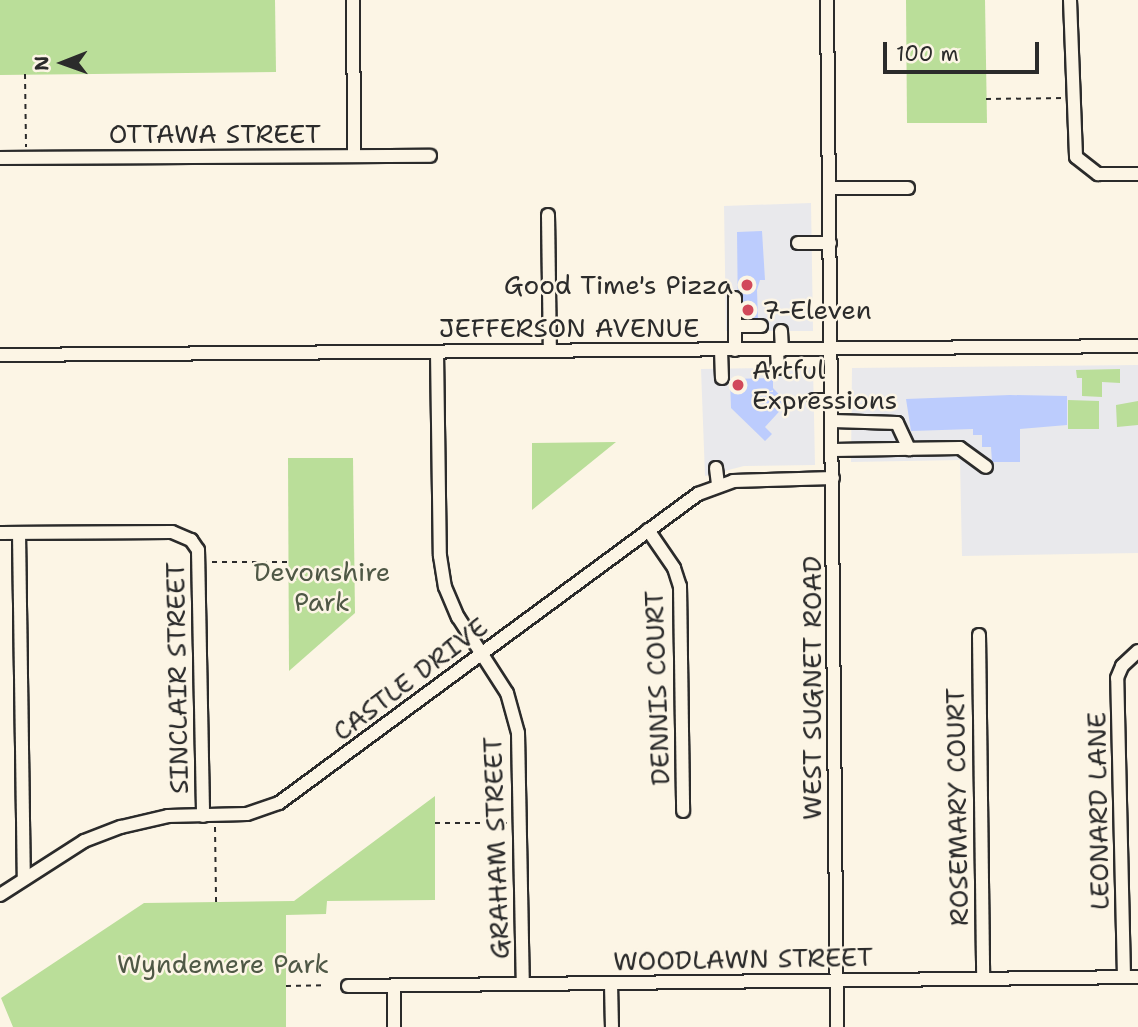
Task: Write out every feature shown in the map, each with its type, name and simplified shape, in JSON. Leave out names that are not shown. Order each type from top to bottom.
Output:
[{"type":"street","points":[[353,0],[354,156]]},
{"type":"street","name":"WEST SUGNET ROAD","points":[[827,0],[837,1027]]},
{"type":"street","points":[[1070,0],[1074,148],[1086,169],[1098,174],[1138,174]]},
{"type":"street","name":"OTTAWA STREET","points":[[0,158],[430,156]]},
{"type":"street","points":[[830,188],[908,188]]},
{"type":"street","points":[[548,215],[550,351]]},
{"type":"street","points":[[798,243],[830,243]]},
{"type":"street","points":[[735,299],[735,350]]},
{"type":"street","points":[[735,326],[761,326]]},
{"type":"street","points":[[778,368],[781,331]]},
{"type":"street","name":"JEFFERSON AVENUE","points":[[0,355],[1138,346]]},
{"type":"street","points":[[721,350],[722,378]]},
{"type":"street","name":"GRAHAM STREET","points":[[438,352],[440,556],[445,587],[481,654],[507,693],[518,733],[523,984]]},
{"type":"street","points":[[814,400],[832,400]]},
{"type":"street","points":[[832,421],[897,423],[909,449]]},
{"type":"street","points":[[833,450],[960,449],[986,467]]},
{"type":"street","points":[[772,465],[782,479]]},
{"type":"street","points":[[716,468],[718,485]]},
{"type":"street","name":"CASTLE DRIVE","points":[[0,895],[84,841],[121,827],[168,816],[247,814],[279,803],[648,530],[718,485],[782,479],[833,478]]},
{"type":"street","name":"DENNIS COURT","points":[[648,530],[680,586],[683,811]]},
{"type":"street","name":"SINCLAIR STREET","points":[[19,533],[172,532],[191,540],[201,561],[203,816]]},
{"type":"street","points":[[0,533],[19,533],[24,879]]},
{"type":"street","name":"ROSEMARY COURT","points":[[979,635],[983,979]]},
{"type":"street","name":"LEONARD LANE","points":[[1124,977],[1117,678],[1122,666],[1138,651]]},
{"type":"street","name":"WOODLAWN STREET","points":[[348,986],[1138,977]]},
{"type":"street","points":[[611,984],[612,1027]]},
{"type":"street","points":[[394,986],[394,1027]]},
{"type":"path","points":[[25,74],[26,158]]},
{"type":"path","points":[[986,99],[1072,98]]},
{"type":"path","points":[[212,562],[288,562]]},
{"type":"path","points":[[435,824],[508,823]]},
{"type":"path","points":[[215,826],[216,902]]},
{"type":"path","points":[[286,985],[326,985]]},
{"type":"shaded area","points":[[811,203],[813,331],[726,331],[724,206]]},
{"type":"shaded area","points":[[1138,365],[1138,553],[962,556],[960,460],[851,462],[852,368]]},
{"type":"shaded area","points":[[813,367],[815,465],[744,466],[705,476],[701,369]]},
{"type":"green space","points":[[0,0],[275,0],[276,72],[0,75]]},
{"type":"green space","points":[[906,0],[985,0],[987,123],[907,123]]},
{"type":"green space","points":[[1120,369],[1120,383],[1102,382],[1102,397],[1082,396],[1082,378],[1077,378],[1076,370]]},
{"type":"green space","points":[[1068,400],[1099,401],[1099,429],[1068,429]]},
{"type":"green space","points":[[1138,401],[1138,425],[1117,427],[1116,405]]},
{"type":"green space","points":[[616,442],[532,510],[532,443]]},
{"type":"green space","name":"Devonshire Park","points":[[288,458],[353,458],[355,613],[289,671]]},
{"type":"green space","name":"Wyndemere Park","points":[[435,796],[435,900],[327,901],[326,914],[286,915],[286,1027],[13,1027],[1,998],[144,903],[294,901]]},
{"type":"building","points":[[762,231],[765,280],[760,280],[757,290],[758,320],[738,320],[737,232]]},
{"type":"building","points":[[773,378],[773,388],[787,403],[765,427],[772,434],[765,441],[731,408],[730,379]]},
{"type":"building","points":[[1067,396],[1067,425],[1020,429],[1020,462],[992,462],[991,447],[982,447],[982,435],[973,435],[973,429],[911,431],[906,399]]},
{"type":"place","name":"Good Time's Pizza","points":[[747,285]]},
{"type":"place","name":"7-Eleven","points":[[748,310]]},
{"type":"place","name":"Artful Expressions","points":[[738,385]]}]
